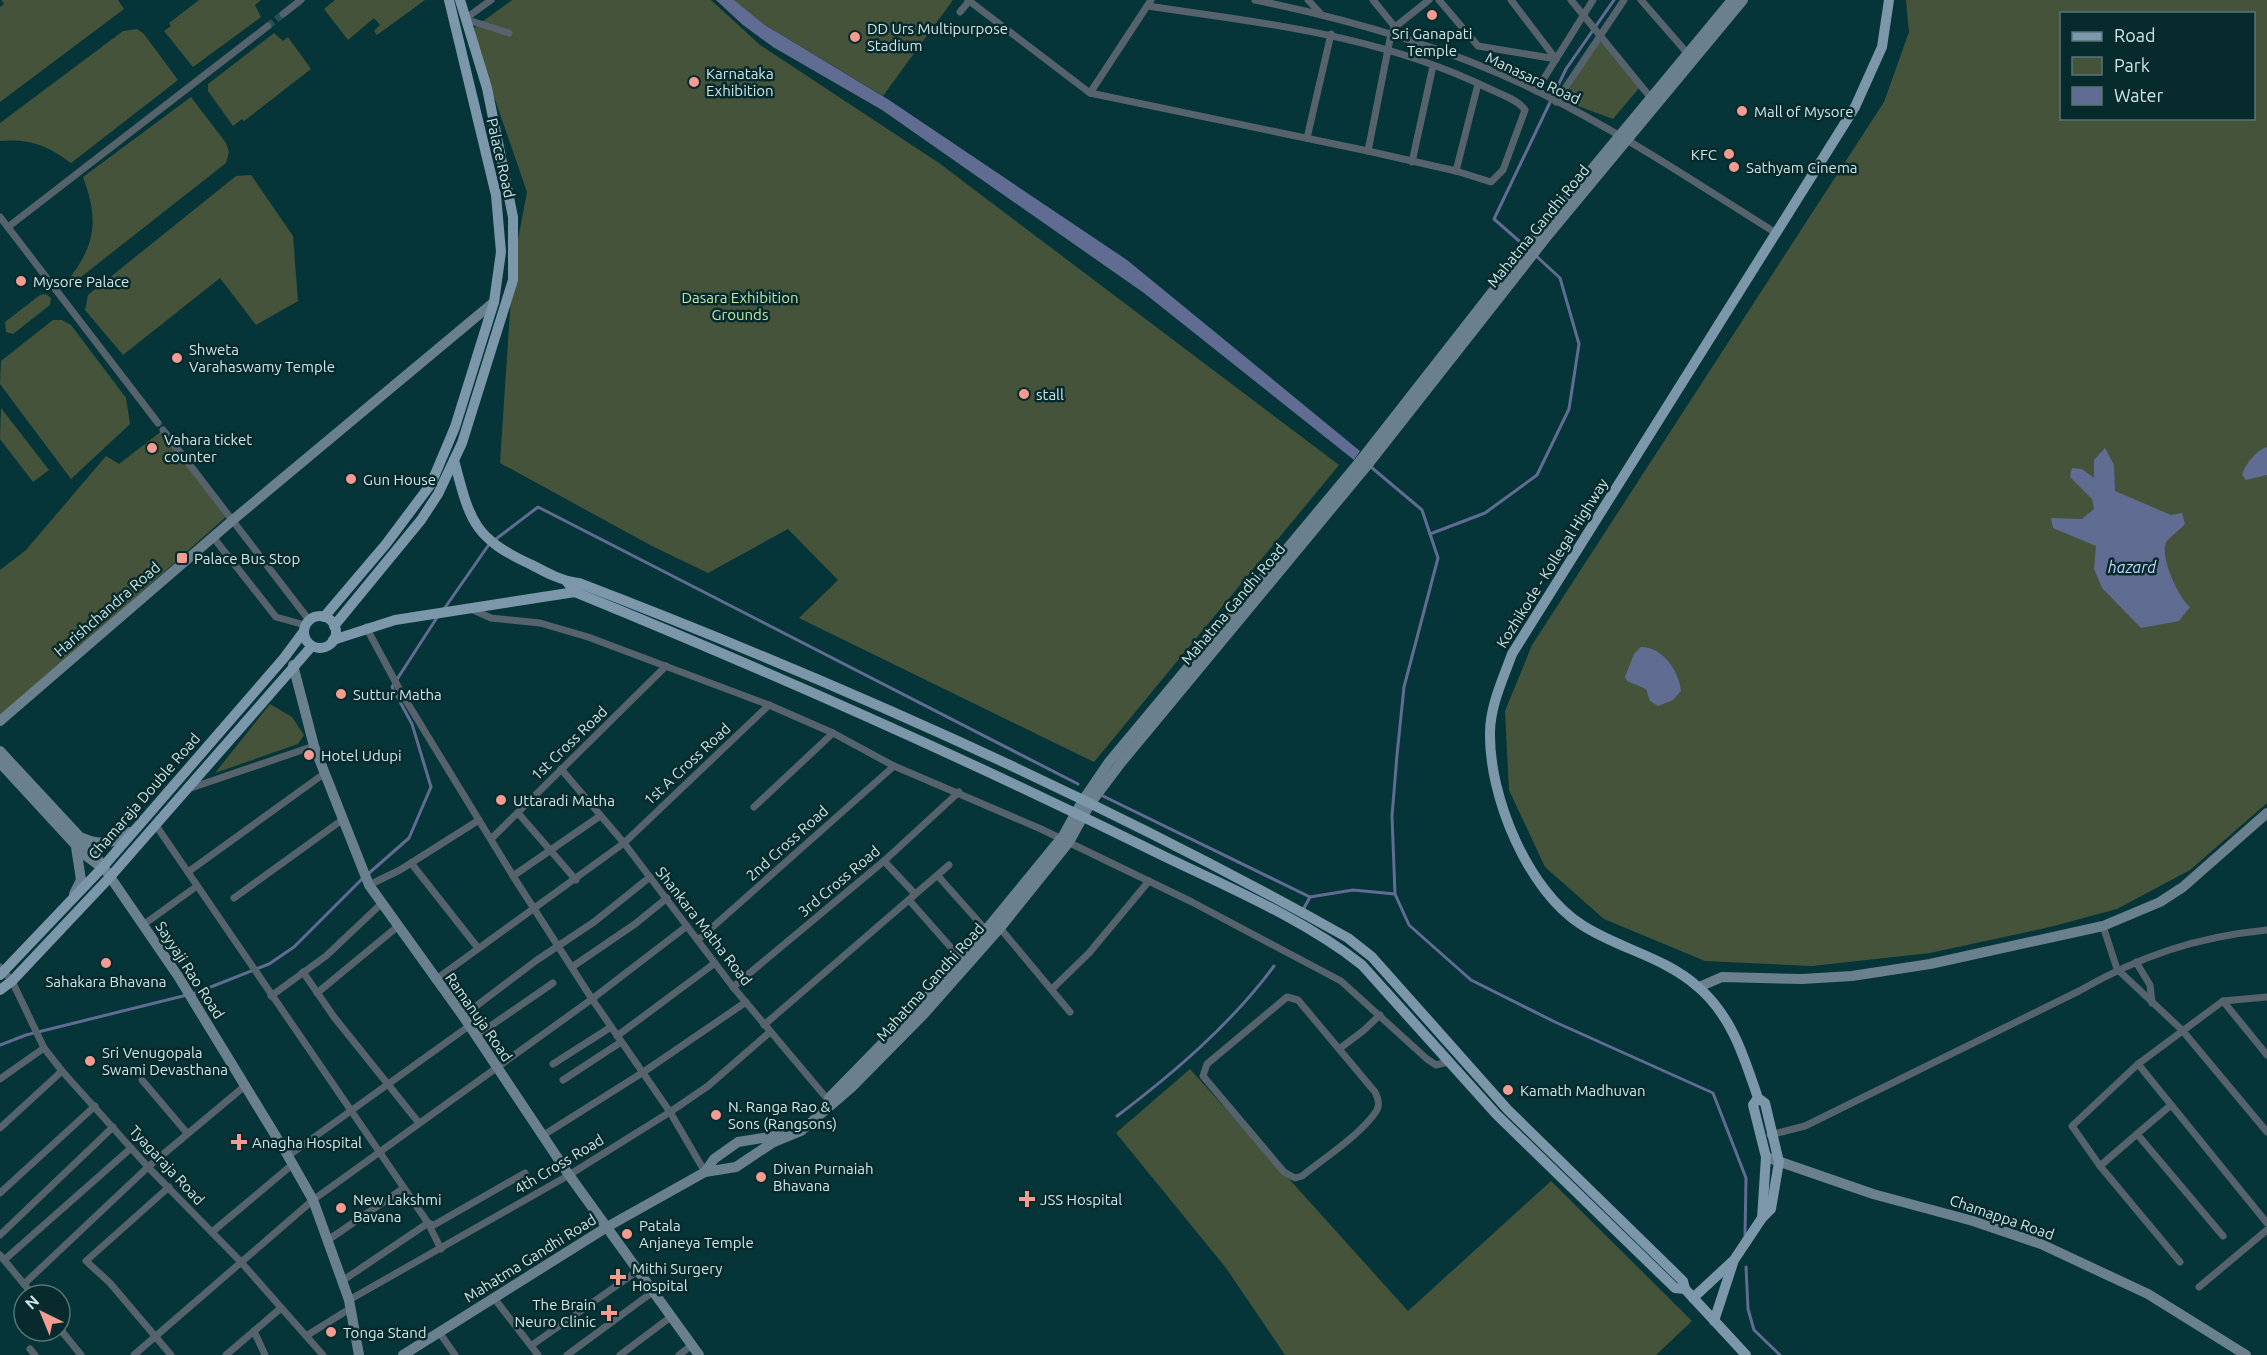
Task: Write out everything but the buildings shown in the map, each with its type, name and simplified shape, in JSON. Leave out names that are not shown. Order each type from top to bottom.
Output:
[{"type":"main road","name":"Palace Road","points":[[324,617],[431,484],[455,427],[494,302],[501,252],[496,195],[448,0]]},
{"type":"main road","points":[[333,640],[334,626],[421,520],[438,494],[466,433],[513,280],[513,217],[487,88],[460,0]]},
{"type":"main road","name":"Mahatma Gandhi Road","points":[[705,1172],[714,1159],[738,1142],[784,1134],[797,1127],[829,1102],[924,1014],[1000,928],[1065,841],[1083,800],[1109,762],[1359,469],[1532,248],[1623,138],[1743,0]]},
{"type":"main road","name":"Kozhikode - Kollegal Highway","points":[[1693,1298],[1734,1260],[1761,1218],[1771,1209],[1779,1162],[1765,1103],[1758,1098],[1738,1040],[1726,1020],[1699,987],[1669,966],[1581,925],[1548,894],[1512,831],[1500,800],[1492,766],[1490,732],[1496,699],[1512,654],[1855,107],[1882,47],[1889,0]]},
{"type":"main road","name":"Mahatma Gandhi Road","points":[[1623,138],[1726,2]]},
{"type":"main road","name":"Harishchandra Road","points":[[0,721],[234,519],[494,302]]},
{"type":"main road","points":[[454,460],[471,515],[482,534],[500,550],[577,588],[764,669],[1071,810],[1340,947],[1362,965],[1448,1062],[1576,1194],[1675,1288],[1685,1289]]},
{"type":"main road","points":[[334,626],[324,617],[306,626],[304,637],[312,646],[324,647],[333,640],[366,627],[577,588],[743,646],[1098,808],[1317,920],[1348,938],[1372,957],[1508,1110],[1683,1281],[1685,1289],[1746,1355]]},
{"type":"main road","name":"Chamaraja Double Road","points":[[1,971],[102,868],[284,658],[306,626]]},
{"type":"main road","name":"Chamaraja Double Road","points":[[0,990],[12,981],[110,877],[312,646]]},
{"type":"main road","name":"Ramanuja Road","points":[[293,665],[314,746],[359,865],[369,885],[463,1016],[569,1175],[699,1355]]},
{"type":"main road","name":"Sayyaji Rao Road","points":[[0,751],[110,877],[178,976],[246,1085],[313,1200],[350,1304],[359,1355]]},
{"type":"main road","name":"Sayyaji Rao Road","points":[[0,764],[77,840]]},
{"type":"main road","points":[[1699,987],[1722,977],[1803,979],[1851,976],[1930,964],[2103,926],[2160,902],[2175,892],[2267,813]]},
{"type":"main road","points":[[65,907],[81,880],[77,840],[111,843],[136,828]]},
{"type":"main road","name":"Mahatma Gandhi Road","points":[[403,1355],[415,1352],[440,1332],[607,1227],[705,1172],[736,1167],[772,1143],[801,1131],[962,959],[1065,841]]},
{"type":"main road","name":"Kozhikode - Kollegal Highway","points":[[1758,1098],[1753,1105],[1766,1157],[1761,1218]]},
{"type":"main road","name":"Chamappa Road","points":[[1766,1157],[1873,1194],[1973,1221],[2041,1244],[2148,1294],[2246,1355]]},
{"type":"main road","name":"Kozhikode - Kollegal Highway","points":[[1714,1321],[1734,1260]]},
{"type":"street","points":[[283,14],[301,0]]},
{"type":"street","points":[[465,20],[491,0]]},
{"type":"street","points":[[960,12],[969,0],[1090,93],[1368,151],[1456,171],[1491,182],[1496,180],[1503,170],[1525,110],[1522,105],[1478,84],[1388,48],[1331,34],[1150,3],[1090,93]]},
{"type":"street","name":"Manasara Road","points":[[1255,0],[1320,13],[1391,34],[1539,92],[1623,138],[1776,233]]},
{"type":"street","points":[[1308,0],[1320,13]]},
{"type":"street","points":[[1373,0],[1395,27]]},
{"type":"street","points":[[1368,151],[1391,34],[1395,27],[1429,0]]},
{"type":"street","points":[[1439,0],[1478,46],[1556,59]]},
{"type":"street","points":[[1511,0],[1556,59]]},
{"type":"street","points":[[1571,0],[1598,36],[1652,98]]},
{"type":"street","points":[[1539,92],[1556,59],[1593,0]]},
{"type":"street","points":[[1556,102],[1624,0]]},
{"type":"street","points":[[1641,0],[1688,54]]},
{"type":"street","points":[[465,20],[509,33]]},
{"type":"street","points":[[8,227],[268,26]]},
{"type":"street","points":[[1307,138],[1331,34]]},
{"type":"street","points":[[1412,162],[1433,66]]},
{"type":"street","points":[[1456,171],[1478,84]]},
{"type":"street","points":[[0,217],[158,423]]},
{"type":"street","points":[[164,430],[234,519],[306,626]]},
{"type":"street","points":[[213,537],[276,617],[306,626]]},
{"type":"street","points":[[471,609],[491,618],[540,623],[588,637],[769,705],[833,734],[894,766],[958,792],[1065,841],[1149,881],[1341,981],[1427,1059],[1436,1065],[1448,1062]]},
{"type":"street","points":[[366,627],[402,694],[513,876],[592,999],[670,1113],[705,1172]]},
{"type":"street","name":"1st Cross Road","points":[[491,839],[666,666]]},
{"type":"street","name":"1st A Cross Road","points":[[435,980],[624,843],[769,705]]},
{"type":"street","points":[[754,807],[833,734]]},
{"type":"street","points":[[184,790],[314,746]]},
{"type":"street","name":"2nd Cross Road","points":[[698,940],[894,766]]},
{"type":"street","name":"Shankara Matha Road","points":[[561,769],[624,843],[733,987],[829,1102]]},
{"type":"street","points":[[188,872],[325,773]]},
{"type":"street","name":"3rd Cross Road","points":[[733,987],[884,861],[958,792]]},
{"type":"street","points":[[518,813],[576,880]]},
{"type":"street","points":[[513,876],[600,816]]},
{"type":"street","points":[[369,885],[411,863],[479,819]]},
{"type":"street","points":[[234,898],[342,820]]},
{"type":"street","points":[[155,824],[428,1223],[441,1249]]},
{"type":"street","points":[[884,861],[962,959]]},
{"type":"street","points":[[411,863],[478,948]]},
{"type":"street","points":[[764,1024],[949,865]]},
{"type":"street","points":[[938,876],[986,930]]},
{"type":"street","points":[[463,1016],[650,878]]},
{"type":"street","points":[[1052,989],[1089,953],[1149,881]]},
{"type":"street","points":[[143,925],[197,886]]},
{"type":"street","points":[[572,967],[618,936],[667,898]]},
{"type":"street","points":[[271,996],[326,956],[381,904]]},
{"type":"street","points":[[134,1355],[313,1200],[495,1066],[592,999],[687,926]]},
{"type":"street","points":[[2103,926],[2117,969],[2182,1030],[2267,1132]]},
{"type":"street","points":[[317,993],[397,927]]},
{"type":"street","points":[[1000,928],[1070,1012]]},
{"type":"street","points":[[1762,1137],[1805,1126],[2079,991],[2117,969],[2205,938],[2267,930]]},
{"type":"street","points":[[2136,962],[2150,985],[2152,1003]]},
{"type":"street","points":[[563,1080],[715,963]]},
{"type":"street","name":"Tyagaraja Road","points":[[1,971],[12,981],[44,1048],[62,1071],[148,1167],[240,1262],[323,1355]]},
{"type":"street","points":[[303,972],[419,1123]]},
{"type":"street","points":[[476,1036],[553,983]]},
{"type":"street","points":[[1287,997],[1298,1000],[1339,1049],[1375,1092],[1379,1103],[1377,1109],[1354,1133],[1302,1176],[1295,1178],[1284,1173],[1203,1076],[1208,1065],[1287,997]]},
{"type":"street","points":[[2180,1262],[2100,1166],[2072,1126],[2138,1064],[2223,1001],[2267,997]]},
{"type":"street","points":[[2223,1001],[2267,1055]]},
{"type":"street","points":[[542,1136],[642,1073],[746,1002]]},
{"type":"street","points":[[1339,1049],[1364,1031],[1380,1015]]},
{"type":"street","points":[[212,1232],[290,1160],[387,1083],[469,1026]]},
{"type":"street","points":[[553,1064],[610,1026]]},
{"type":"street","name":"4th Cross Road","points":[[306,1336],[350,1304],[670,1113],[708,1086],[770,1032]]},
{"type":"street","points":[[0,1078],[44,1048]]},
{"type":"street","points":[[2138,1064],[2267,1223]]},
{"type":"street","points":[[0,1128],[62,1071]]},
{"type":"street","points":[[142,1080],[187,1132]]},
{"type":"street","points":[[25,1283],[187,1132],[246,1085]]},
{"type":"street","points":[[2100,1166],[2171,1105]]},
{"type":"street","points":[[0,1193],[95,1106]]},
{"type":"street","points":[[0,1235],[113,1127]]},
{"type":"street","points":[[2137,1134],[2223,1236]]},
{"type":"street","points":[[23,1283],[2,1257],[131,1148]]},
{"type":"street","points":[[428,1223],[434,1225],[525,1173]]},
{"type":"street","points":[[169,1187],[86,1261],[110,1283],[171,1355]]},
{"type":"street","points":[[328,1240],[404,1188]]},
{"type":"street","points":[[342,1281],[428,1223]]},
{"type":"street","points":[[2199,1287],[2267,1230]]},
{"type":"street","points":[[532,1345],[639,1270]]},
{"type":"street","points":[[567,1355],[654,1291]]},
{"type":"street","points":[[494,1298],[538,1355]]},
{"type":"street","points":[[226,1355],[281,1308]]},
{"type":"street","points":[[620,1355],[672,1316]]},
{"type":"street","points":[[254,1331],[265,1355]]},
{"type":"street","points":[[440,1332],[455,1355]]},
{"type":"street","points":[[71,1343],[81,1355]]},
{"type":"street","points":[[679,1355],[692,1345]]},
{"type":"green space","points":[[1,0],[118,0],[124,9],[0,102],[0,7],[4,4]]},
{"type":"green space","points":[[199,0],[261,0],[255,5],[261,17],[193,67],[164,31],[171,26],[169,23]]},
{"type":"green space","points":[[335,0],[425,0],[377,35],[374,31],[380,25],[374,18],[348,40],[324,9]]},
{"type":"green space","name":"Dasara Exhibition Grounds","points":[[512,0],[711,0],[760,45],[939,163],[1339,465],[1094,762],[799,618],[838,580],[788,529],[708,573],[652,546],[500,463],[513,266],[527,192],[471,30]]},
{"type":"green space","name":"DD Urs Multipurpose Stadium","points":[[734,0],[953,0],[883,96],[765,25]]},
{"type":"green space","points":[[1906,0],[2267,0],[2267,803],[2190,870],[2117,909],[2050,927],[1930,953],[1812,966],[1705,961],[1604,919],[1545,867],[1509,790],[1505,711],[1532,645],[1884,102],[1909,32]]},
{"type":"green space","points":[[137,29],[144,34],[178,80],[71,163],[38,144],[0,141],[0,123],[123,31]]},
{"type":"green space","points":[[274,33],[283,41],[288,37],[311,69],[244,121],[242,119],[233,126],[208,91],[208,84]]},
{"type":"green space","points":[[1600,41],[1639,88],[1613,119],[1562,100]]},
{"type":"green space","points":[[191,97],[226,143],[229,152],[226,163],[72,284],[68,284],[67,281],[84,256],[92,232],[91,206],[83,177]]},
{"type":"green space","points":[[251,175],[293,236],[298,301],[256,325],[220,278],[123,355],[85,310],[88,295],[236,176]]},
{"type":"green space","points":[[46,294],[51,298],[50,305],[13,334],[6,332],[5,322],[40,295]]},
{"type":"green space","points":[[53,320],[62,320],[71,325],[126,398],[130,424],[71,479],[0,384],[1,361]]},
{"type":"green space","points":[[1,408],[49,470],[33,482],[0,439]]},
{"type":"green space","points":[[163,430],[228,515],[0,718],[0,570],[26,550],[106,456],[119,464]]},
{"type":"green space","points":[[270,704],[292,717],[304,735],[298,744],[215,773]]},
{"type":"green space","points":[[1190,1069],[1408,1311],[1551,1181],[1692,1321],[1656,1355],[1285,1355],[1226,1268],[1116,1133]]},
{"type":"water","points":[[716,0],[734,0],[765,25],[889,100],[1127,260],[1360,451],[1354,460],[1144,293],[882,110],[773,47],[743,25]]},
{"type":"water","points":[[2267,447],[2267,475],[2246,480],[2242,475],[2246,466],[2255,454]]},
{"type":"water","name":"hazard","points":[[2105,448],[2114,465],[2115,491],[2171,515],[2182,513],[2185,524],[2167,541],[2165,547],[2167,565],[2171,575],[2180,594],[2190,607],[2179,621],[2141,628],[2102,588],[2094,569],[2096,546],[2053,528],[2051,518],[2082,519],[2094,509],[2092,499],[2070,477],[2072,468],[2082,469],[2094,478],[2094,460]]},
{"type":"water","points":[[1641,647],[1656,651],[1673,668],[1681,691],[1673,700],[1658,706],[1650,701],[1646,689],[1627,681],[1625,677],[1634,654]]},
{"type":"waterway","points":[[1526,247],[1494,219],[1566,69],[1614,0]]},
{"type":"waterway","points":[[1430,534],[1485,513],[1537,475],[1569,409],[1579,344],[1560,278],[1535,255]]},
{"type":"waterway","points":[[1371,467],[1422,510],[1438,558],[1404,687],[1392,816],[1395,894],[1409,925],[1471,980],[1555,1022],[1713,1093],[1746,1178],[1745,1236]]},
{"type":"waterway","points":[[496,539],[538,507],[1078,784]]},
{"type":"waterway","points":[[444,609],[490,543]]},
{"type":"waterway","points":[[368,874],[409,838],[431,787],[412,724],[392,687],[438,616]]},
{"type":"waterway","points":[[1103,796],[1310,897],[1353,890],[1395,894]]},
{"type":"waterway","points":[[193,994],[269,964],[294,947],[363,878]]},
{"type":"waterway","points":[[1304,908],[1310,897]]},
{"type":"waterway","points":[[1117,1116],[1160,1082],[1221,1027],[1274,966]]},
{"type":"waterway","points":[[0,1045],[26,1035],[187,995]]},
{"type":"waterway","points":[[1746,1267],[1748,1309],[1754,1330],[1780,1355]]},
{"type":"tunnel","points":[[268,26],[283,14]]},
{"type":"place","name":"Sri Ganapati Temple","points":[[1432,15]]},
{"type":"place","name":"DD Urs Multipurpose Stadium","points":[[855,37]]},
{"type":"place","name":"Karnataka Exhibition","points":[[694,82]]},
{"type":"place","name":"Mall of Mysore","points":[[1742,111]]},
{"type":"place","name":"KFC","points":[[1729,154]]},
{"type":"place","name":"Sathyam Cinema","points":[[1734,167]]},
{"type":"place","name":"Mysore Palace","points":[[21,281]]},
{"type":"place","name":"Shweta Varahaswamy Temple","points":[[177,358]]},
{"type":"place","name":"stall","points":[[1024,394]]},
{"type":"place","name":"Vahara ticket counter","points":[[152,448]]},
{"type":"place","name":"Gun House","points":[[351,479]]},
{"type":"place","name":"Palace Bus Stop","points":[[182,558]]},
{"type":"place","name":"Suttur Matha","points":[[341,694]]},
{"type":"place","name":"Hotel Udupi","points":[[309,755]]},
{"type":"place","name":"Uttaradi Matha","points":[[501,800]]},
{"type":"place","name":"Sahakara Bhavana","points":[[106,963]]},
{"type":"place","name":"Sri Venugopala Swami Devasthana","points":[[90,1061]]},
{"type":"place","name":"Kamath Madhuvan","points":[[1508,1090]]},
{"type":"place","name":"N. Ranga Rao & Sons (Rangsons)","points":[[716,1115]]},
{"type":"place","name":"Anagha Hospital","points":[[239,1142]]},
{"type":"place","name":"Divan Purnaiah Bhavana","points":[[761,1177]]},
{"type":"place","name":"JSS Hospital","points":[[1027,1199]]},
{"type":"place","name":"New Lakshmi Bavana","points":[[341,1208]]},
{"type":"place","name":"Patala Anjaneya Temple","points":[[627,1234]]},
{"type":"place","name":"Mithi Surgery Hospital","points":[[618,1277]]},
{"type":"place","name":"The Brain Neuro Clinic","points":[[609,1313]]},
{"type":"place","name":"Tonga Stand","points":[[331,1332]]}]
